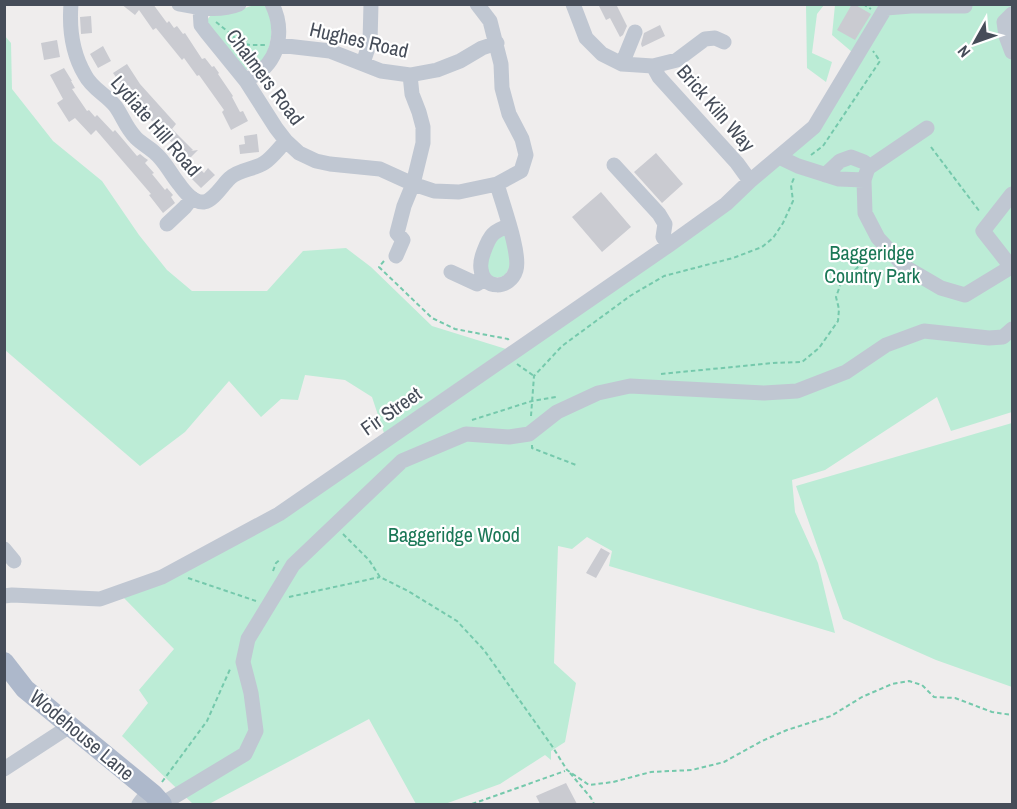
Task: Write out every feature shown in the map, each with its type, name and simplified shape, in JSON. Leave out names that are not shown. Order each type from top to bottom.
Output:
[{"type":"main road","name":"Wodehouse Lane","points":[[4,663],[26,690],[153,800]]},
{"type":"street","name":"Lydiate Hill Road","points":[[71,4],[70,32],[84,74],[92,86],[117,109],[136,139],[166,164],[185,192],[195,200],[204,202],[212,197],[233,175],[264,163],[286,141]]},
{"type":"street","points":[[179,4],[200,9],[228,9],[239,4]]},
{"type":"street","points":[[246,81],[262,70],[278,45],[279,28],[272,4]]},
{"type":"street","points":[[363,63],[370,42],[371,4]]},
{"type":"street","name":"Chalmers Road","points":[[200,9],[201,25],[246,81],[276,128],[299,153],[316,161],[330,164],[380,169],[434,191],[459,192],[497,184],[521,171],[526,154],[504,97],[501,64],[490,21],[477,4]]},
{"type":"street","name":"Brick Kiln Way","points":[[573,4],[585,38],[602,54],[622,64],[653,66],[659,77],[737,163],[750,181]]},
{"type":"street","points":[[887,7],[965,6]]},
{"type":"street","name":"Fir Street","points":[[4,596],[100,599],[162,577],[279,514],[726,204],[814,127],[887,7]]},
{"type":"street","points":[[1012,14],[1004,22],[1012,52]]},
{"type":"street","points":[[622,64],[635,32]]},
{"type":"street","points":[[653,66],[677,60],[705,39],[715,38],[724,42]]},
{"type":"street","name":"Hughes Road","points":[[278,45],[330,51],[381,71],[410,75],[437,70],[460,61],[482,48],[497,44]]},
{"type":"street","points":[[390,258],[403,240],[398,233],[423,143],[423,127],[412,94],[410,75]]},
{"type":"street","points":[[927,128],[868,168],[864,180],[865,213],[878,238],[905,267],[941,288],[964,295],[1012,268],[983,231],[1012,194]]},
{"type":"street","points":[[779,157],[798,166],[839,179],[864,180]]},
{"type":"street","points":[[825,175],[840,161],[851,157],[864,162]]},
{"type":"street","points":[[614,165],[659,214],[665,224],[663,237],[669,245]]},
{"type":"street","points":[[497,184],[509,226],[517,258],[516,270],[512,278],[504,284],[490,284],[480,270],[482,258],[489,238],[496,230],[509,226]]},
{"type":"street","points":[[167,224],[192,198]]},
{"type":"street","points":[[451,272],[477,284],[485,279]]},
{"type":"street","points":[[153,800],[245,754],[256,730],[251,693],[243,662],[248,639],[293,565],[402,460],[466,434],[509,437],[529,434],[557,412],[597,393],[630,386],[764,393],[797,391],[846,372],[886,345],[924,331],[1003,338],[1012,329]]},
{"type":"street","points":[[4,769],[70,726]]},
{"type":"path","points":[[200,9],[240,43],[278,45]]},
{"type":"path","points":[[576,465],[532,448],[529,434],[534,376],[562,346],[630,296],[664,276],[733,258],[762,247],[773,238],[793,201],[791,185],[798,166],[823,146],[880,61],[865,42]]},
{"type":"path","points":[[932,147],[980,213]]},
{"type":"path","points":[[661,374],[802,362],[819,348],[838,321],[839,309],[836,297],[841,284],[882,242]]},
{"type":"path","points":[[390,258],[379,267],[432,318],[455,329],[508,339],[516,363],[534,376]]},
{"type":"path","points":[[465,423],[532,401],[564,396]]},
{"type":"path","points":[[334,525],[369,560],[380,577],[457,621],[484,650],[567,770],[594,804]]},
{"type":"path","points":[[170,572],[260,602],[271,602],[380,577]]},
{"type":"path","points":[[153,800],[207,721],[231,667]]},
{"type":"path","points":[[567,770],[589,784],[613,782],[651,772],[692,770],[713,765],[724,762],[771,737],[831,717],[862,697],[892,684],[909,681],[922,685],[934,697],[955,698],[992,712],[1012,715]]},
{"type":"path","points":[[472,804],[567,770]]},
{"type":"green space","points":[[254,5],[264,5],[268,13],[271,22],[270,42],[262,61],[247,70],[208,27],[207,20],[211,15]]},
{"type":"green space","points":[[806,5],[824,5],[817,14],[812,53],[832,62],[826,82],[807,68]]},
{"type":"green space","name":"Baggeridge Country Park","points":[[835,5],[1012,5],[1012,412],[951,431],[937,397],[825,470],[792,480],[795,512],[818,563],[835,633],[609,566],[612,551],[587,537],[572,549],[558,546],[554,663],[576,683],[565,742],[551,751],[551,760],[545,755],[500,784],[445,804],[416,804],[369,719],[209,804],[193,804],[122,736],[148,703],[139,690],[174,649],[124,598],[283,518],[801,143],[852,52],[832,35]]},
{"type":"green space","points":[[4,35],[11,43],[12,89],[53,141],[102,181],[139,235],[167,270],[192,291],[267,291],[303,251],[346,248],[371,267],[432,326],[506,349],[384,433],[372,397],[345,380],[305,375],[298,400],[281,399],[261,417],[229,381],[185,432],[140,466],[5,350]]},
{"type":"green space","points":[[500,234],[509,241],[510,267],[505,275],[493,278],[488,274],[485,262]]},
{"type":"green space","points":[[1012,423],[1012,687],[936,660],[843,619],[796,486]]},
{"type":"building","points":[[121,4],[153,4],[167,23],[169,21],[174,28],[177,26],[183,34],[185,33],[202,59],[205,58],[212,67],[214,66],[240,112],[243,111],[248,121],[231,130],[222,112],[224,110],[199,75],[197,76],[184,58],[182,60],[156,28],[153,30],[139,10],[135,15]]},
{"type":"building","points":[[598,4],[616,4],[627,26],[623,35],[620,37],[610,18],[606,20]]},
{"type":"building","points":[[852,4],[871,14],[855,40],[837,30]]},
{"type":"building","points":[[91,16],[92,33],[81,34],[80,17]]},
{"type":"building","points":[[660,25],[665,36],[642,47],[644,33]]},
{"type":"building","points":[[57,40],[60,57],[44,60],[41,43]]},
{"type":"building","points":[[103,46],[111,61],[98,68],[90,54]]},
{"type":"building","points":[[127,64],[140,84],[176,124],[172,129],[193,150],[191,151],[198,150],[184,164],[168,147],[172,143],[124,89],[113,73]]},
{"type":"building","points":[[64,68],[75,88],[72,89],[87,111],[89,110],[95,117],[97,115],[113,132],[115,130],[137,156],[140,154],[148,160],[145,163],[154,173],[152,174],[165,190],[167,188],[173,195],[171,197],[175,203],[163,213],[149,195],[151,194],[96,130],[91,135],[75,118],[69,122],[57,103],[63,99],[50,75]]},
{"type":"building","points":[[257,134],[259,152],[240,154],[239,145],[245,144],[244,136]]},
{"type":"building","points":[[656,153],[683,184],[662,203],[634,172]]},
{"type":"building","points":[[197,166],[204,173],[208,168],[215,175],[201,188],[188,175]]},
{"type":"building","points":[[601,192],[631,227],[602,252],[572,217]]},
{"type":"building","points":[[601,548],[610,553],[596,578],[586,573]]},
{"type":"building","points":[[566,783],[577,804],[540,804],[536,796]]},
{"type":"park label","name":"Baggeridge Wood","points":[[454,535]]}]
